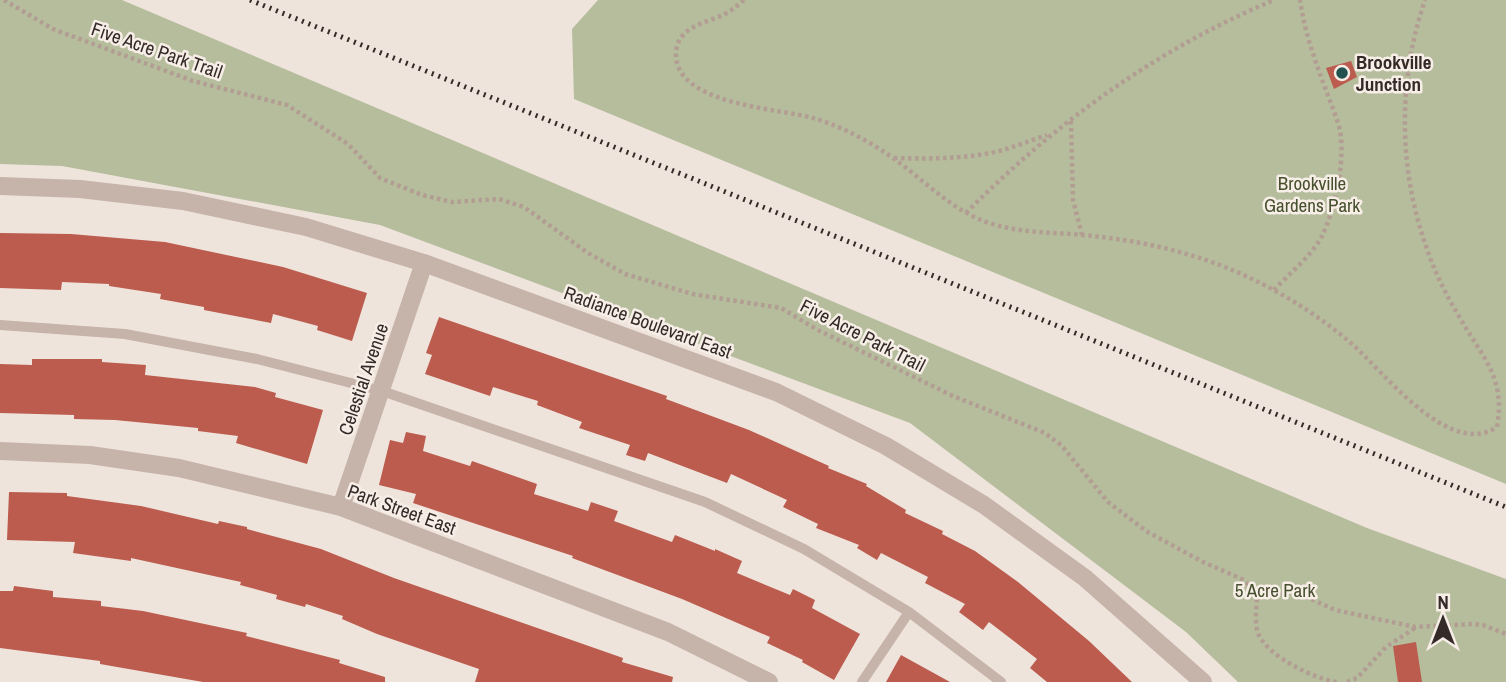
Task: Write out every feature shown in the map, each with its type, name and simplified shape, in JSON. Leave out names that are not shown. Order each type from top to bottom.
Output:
[{"type":"street","name":"Radiance Boulevard East","points":[[0,186],[80,189],[183,201],[306,228],[425,263],[776,392],[886,446],[984,505],[1085,578],[1203,682]]},
{"type":"street","name":"Celestial Avenue","points":[[341,507],[425,263]]},
{"type":"street","name":"Park Street East","points":[[0,451],[90,455],[179,468],[341,507],[668,632],[769,682]]},
{"type":"lane","points":[[0,325],[125,334],[257,359],[382,391],[705,502],[804,549],[909,612],[1001,682]]},
{"type":"lane","points":[[862,682],[909,612]]},
{"type":"path","name":"Five Acre Park Trail","points":[[4,0],[53,29],[193,81],[287,105],[348,144],[380,178],[422,195],[452,202],[499,199],[524,206],[588,253],[625,274],[692,295],[781,308],[818,330],[953,397],[1045,433],[1061,445],[1108,502],[1146,531],[1203,562],[1244,580],[1257,594]]},
{"type":"path","points":[[744,0],[734,9],[701,23],[680,38],[676,50],[677,63],[687,79],[702,91],[739,105],[813,118],[834,126],[874,145],[966,213],[1016,230],[1147,244],[1186,253],[1232,270],[1274,290],[1315,316],[1352,344],[1416,407],[1438,422],[1453,429],[1479,435],[1497,427],[1503,400],[1498,373],[1461,321],[1442,286],[1426,246],[1409,178],[1404,109],[1410,55],[1425,0]]},
{"type":"path","points":[[966,213],[1002,177],[1094,100],[1158,58],[1224,21],[1274,0]]},
{"type":"path","points":[[1274,290],[1320,238],[1338,190],[1341,169],[1339,126],[1315,61],[1300,0]]},
{"type":"path","points":[[1071,120],[1073,200],[1082,235]]},
{"type":"path","points":[[893,158],[979,155],[1051,134]]},
{"type":"path","points":[[1337,682],[1327,681],[1289,663],[1261,640],[1256,630],[1257,594],[1298,593],[1335,610],[1415,627],[1473,624],[1506,634]]},
{"type":"path","points":[[1347,682],[1357,678],[1386,647],[1415,627]]},
{"type":"green space","name":"5 Acre Park","points":[[0,0],[122,0],[1367,528],[1506,579],[1506,682],[1238,682],[1186,632],[910,423],[380,225],[62,166],[0,164]]},
{"type":"green space","name":"Brookville Gardens Park","points":[[598,0],[1506,0],[1506,484],[574,99],[572,29]]},
{"type":"building","points":[[1351,61],[1357,77],[1334,89],[1326,68]]},
{"type":"building","points":[[0,233],[71,234],[165,242],[283,267],[367,293],[352,341],[317,330],[318,326],[273,314],[271,323],[204,310],[204,307],[160,299],[161,294],[109,284],[62,282],[61,290],[0,288]]},
{"type":"building","points":[[439,317],[667,396],[666,399],[749,430],[867,484],[866,486],[906,510],[905,513],[943,531],[942,534],[975,551],[1018,582],[1089,641],[1132,682],[1047,682],[1030,668],[1037,659],[989,622],[983,630],[959,612],[965,604],[925,583],[928,577],[881,553],[877,560],[857,548],[859,545],[816,528],[818,524],[783,507],[787,500],[731,474],[727,483],[648,453],[645,461],[626,455],[630,445],[579,428],[582,422],[537,405],[538,401],[493,387],[490,396],[425,374],[432,355],[426,353]]},
{"type":"building","points":[[32,359],[102,359],[102,362],[146,365],[145,375],[255,387],[276,393],[275,397],[323,410],[307,464],[236,443],[238,436],[198,431],[198,428],[74,419],[74,415],[0,413],[0,364],[32,365]]},
{"type":"building","points":[[406,432],[426,436],[423,451],[470,466],[472,461],[537,484],[534,494],[588,511],[591,502],[618,511],[614,521],[672,542],[675,535],[742,561],[737,573],[790,595],[793,589],[815,600],[812,608],[860,634],[834,680],[802,662],[803,660],[767,643],[770,637],[682,599],[572,558],[573,556],[413,503],[416,494],[379,485],[390,440],[403,443]]},
{"type":"building","points":[[9,492],[67,493],[67,496],[141,506],[218,524],[219,521],[247,527],[321,549],[394,578],[623,658],[622,662],[673,677],[672,682],[475,682],[479,669],[377,634],[342,619],[343,616],[306,604],[305,607],[276,599],[277,595],[240,585],[241,582],[131,558],[131,561],[73,553],[75,542],[7,540]]},
{"type":"building","points":[[14,586],[53,591],[53,597],[101,601],[101,606],[143,611],[247,633],[246,636],[340,660],[339,663],[385,677],[385,682],[203,682],[100,664],[100,661],[0,648],[0,591],[13,591]]},
{"type":"building","points":[[1416,642],[1422,682],[1398,682],[1393,646]]},
{"type":"building","points":[[901,655],[950,682],[886,682]]},
{"type":"railway","points":[[250,0],[1506,507]]},
{"type":"place","name":"Brookville Junction","points":[[1342,73]]}]
